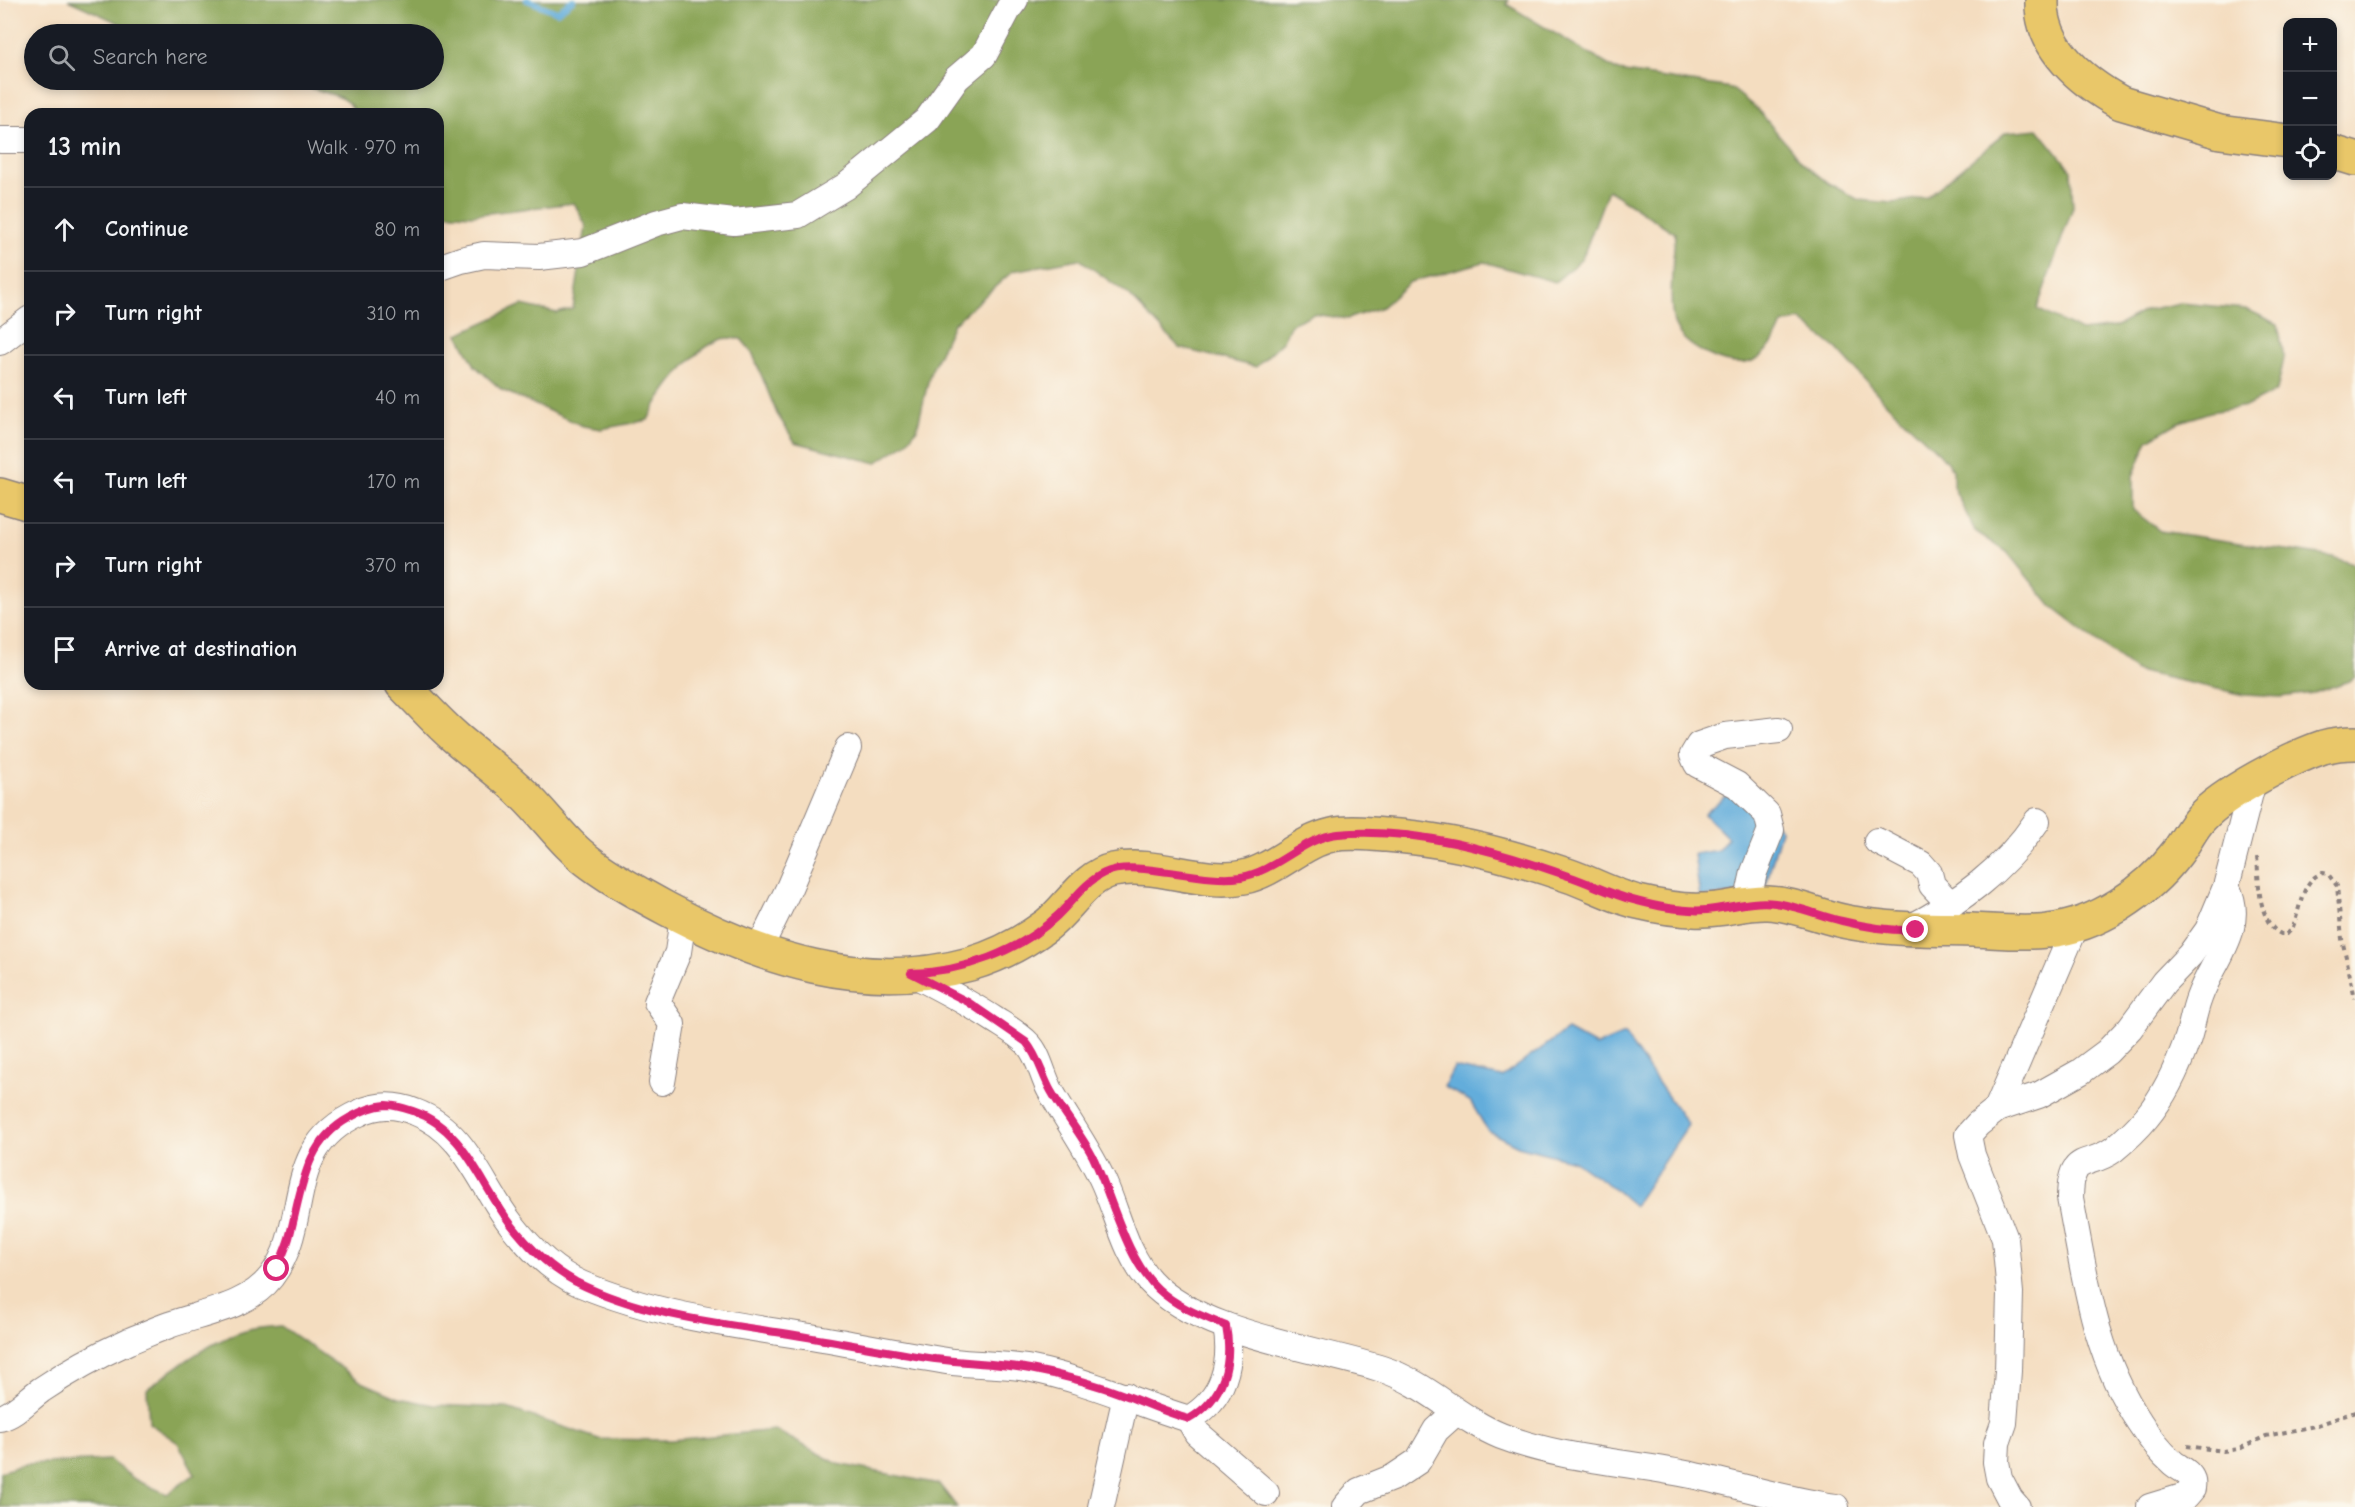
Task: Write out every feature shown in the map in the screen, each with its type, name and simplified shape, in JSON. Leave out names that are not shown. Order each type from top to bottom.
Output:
[{"type":"main road","points":[[2042,0],[2044,21],[2057,49],[2082,77],[2110,97],[2121,103],[2220,132],[2283,140]]},
{"type":"main road","points":[[2337,154],[2355,159]]},
{"type":"main road","points":[[0,495],[24,502]]},
{"type":"main road","points":[[408,690],[451,734],[522,792],[588,862],[639,894],[683,918],[758,951],[794,962],[870,974],[939,972],[980,961],[1014,946],[1048,924],[1090,882],[1105,872],[1138,869],[1219,879],[1243,877],[1268,869],[1314,842],[1338,834],[1391,835],[1464,845],[1541,867],[1625,898],[1658,906],[1703,910],[1775,903],[1842,921],[1906,930],[2047,932],[2076,925],[2109,911],[2148,882],[2176,855],[2206,812],[2253,782],[2320,748],[2355,743]]},
{"type":"street","points":[[444,266],[484,255],[538,257],[583,252],[656,223],[682,216],[734,222],[798,215],[846,186],[927,120],[957,78],[984,55],[1015,0]]},
{"type":"street","points":[[0,140],[24,140]]},
{"type":"street","points":[[0,342],[24,324]]},
{"type":"street","points":[[1747,904],[1754,872],[1771,830],[1767,814],[1737,785],[1697,764],[1693,755],[1699,744],[1725,736],[1779,730]]},
{"type":"street","points":[[758,951],[789,888],[848,748]]},
{"type":"street","points":[[2017,1507],[1999,1478],[1996,1462],[1997,1443],[2004,1423],[2008,1371],[2010,1293],[2006,1239],[1972,1155],[1968,1135],[1997,1108],[2039,1095],[2080,1072],[2122,1037],[2141,1014],[2154,993],[2190,955],[2208,930],[2226,887],[2253,782]]},
{"type":"street","points":[[1906,930],[1951,905],[2005,862],[2037,821]]},
{"type":"street","points":[[1877,841],[1921,864],[1929,873],[1932,885],[1951,905]]},
{"type":"street","points":[[2150,1507],[2186,1496],[2192,1489],[2192,1480],[2187,1473],[2171,1462],[2148,1436],[2109,1365],[2097,1332],[2070,1198],[2071,1183],[2074,1172],[2081,1162],[2112,1150],[2146,1118],[2175,1073],[2199,998],[2223,954],[2229,937],[2233,904],[2226,887]]},
{"type":"street","points":[[662,1082],[672,1024],[657,1002],[678,952],[683,918]]},
{"type":"street","points":[[1997,1108],[2076,925]]},
{"type":"street","points":[[911,973],[968,1002],[1033,1049],[1051,1090],[1092,1155],[1134,1257],[1148,1279],[1159,1290],[1190,1311],[1226,1326],[1385,1370],[1419,1387],[1456,1412],[1501,1436],[1543,1448],[1704,1477],[1772,1495],[1836,1507]]},
{"type":"street","points":[[0,1418],[11,1414],[38,1392],[106,1351],[169,1325],[232,1304],[259,1289],[277,1269],[283,1255],[289,1239],[303,1177],[317,1146],[340,1123],[375,1107],[390,1105],[419,1113],[442,1126],[461,1146],[509,1221],[527,1244],[575,1281],[614,1297],[676,1315],[905,1355],[1029,1369],[1126,1395],[1162,1412],[1189,1419],[1201,1412],[1227,1372],[1229,1343],[1226,1326]]},
{"type":"street","points":[[1101,1507],[1126,1395]]},
{"type":"street","points":[[1345,1507],[1359,1491],[1394,1478],[1418,1461],[1436,1430],[1456,1412]]},
{"type":"street","points":[[1189,1419],[1197,1433],[1266,1493]]},
{"type":"path","points":[[2257,855],[2265,913],[2272,926],[2281,934],[2287,934],[2292,929],[2308,883],[2316,875],[2323,873],[2333,879],[2337,886],[2342,939],[2355,998]]},
{"type":"path","points":[[2148,1436],[2201,1449],[2223,1451],[2239,1449],[2266,1436],[2315,1426],[2355,1412]]},
{"type":"green space","points":[[68,0],[1509,0],[1506,4],[1618,71],[1731,88],[1757,109],[1802,162],[1828,183],[1859,200],[1893,203],[1927,197],[2006,132],[2038,129],[2071,170],[2073,207],[2037,309],[2081,331],[2115,327],[2146,310],[2180,303],[2246,309],[2278,324],[2284,358],[2277,391],[2247,406],[2210,412],[2177,423],[2148,440],[2133,476],[2133,510],[2160,531],[2333,557],[2355,565],[2355,676],[2349,681],[2314,693],[2280,697],[2245,695],[2136,671],[2052,607],[2007,552],[1975,531],[1953,487],[1953,470],[1940,454],[1886,403],[1837,349],[1800,320],[1782,324],[1777,336],[1764,353],[1746,363],[1726,361],[1705,354],[1687,341],[1675,326],[1671,306],[1675,233],[1608,190],[1582,259],[1555,282],[1484,262],[1410,282],[1382,307],[1347,319],[1313,314],[1291,324],[1282,342],[1256,367],[1180,348],[1129,295],[1079,259],[1013,271],[953,324],[930,374],[917,429],[906,443],[876,463],[795,442],[777,414],[752,352],[741,339],[722,339],[711,344],[689,361],[669,385],[648,420],[601,429],[583,426],[502,390],[475,366],[458,334],[522,305],[557,313],[573,309],[586,226],[574,203],[472,215],[444,213],[444,108],[352,108],[345,100],[318,90],[444,90],[444,24],[121,24]]},
{"type":"green space","points":[[281,1326],[362,1382],[399,1398],[434,1405],[507,1408],[599,1439],[671,1440],[775,1430],[838,1464],[939,1484],[957,1507],[0,1507],[0,1472],[25,1464],[109,1460],[136,1480],[167,1494],[195,1474],[178,1443],[149,1423],[147,1389],[183,1363],[222,1340],[253,1329]]},
{"type":"water","points":[[1738,785],[1781,830],[1764,892],[1700,897],[1694,854],[1718,850],[1728,838],[1704,814]]},
{"type":"water","points":[[1567,1030],[1596,1046],[1624,1034],[1688,1125],[1634,1206],[1612,1187],[1574,1161],[1518,1146],[1488,1131],[1470,1101],[1444,1087],[1454,1067],[1502,1077]]},
{"type":"waterway","points":[[527,0],[557,12],[573,0]]},
{"type":"route","points":[[277,1269],[289,1239],[303,1177],[317,1146],[340,1123],[358,1113],[390,1105],[419,1113],[442,1126],[461,1146],[494,1199],[527,1244],[575,1281],[614,1297],[676,1315],[718,1324],[895,1353],[1029,1369],[1126,1395],[1162,1412],[1189,1419],[1201,1412],[1227,1372],[1230,1356],[1226,1326],[1190,1311],[1172,1300],[1148,1279],[1134,1257],[1092,1155],[1043,1076],[1033,1049],[1010,1029],[982,1010],[911,973],[939,972],[980,961],[1014,946],[1048,924],[1090,882],[1105,872],[1138,869],[1219,879],[1243,877],[1268,869],[1314,842],[1338,834],[1391,835],[1464,845],[1587,882],[1618,896],[1658,906],[1703,910],[1763,902],[1775,903],[1856,924],[1916,930]]}]
